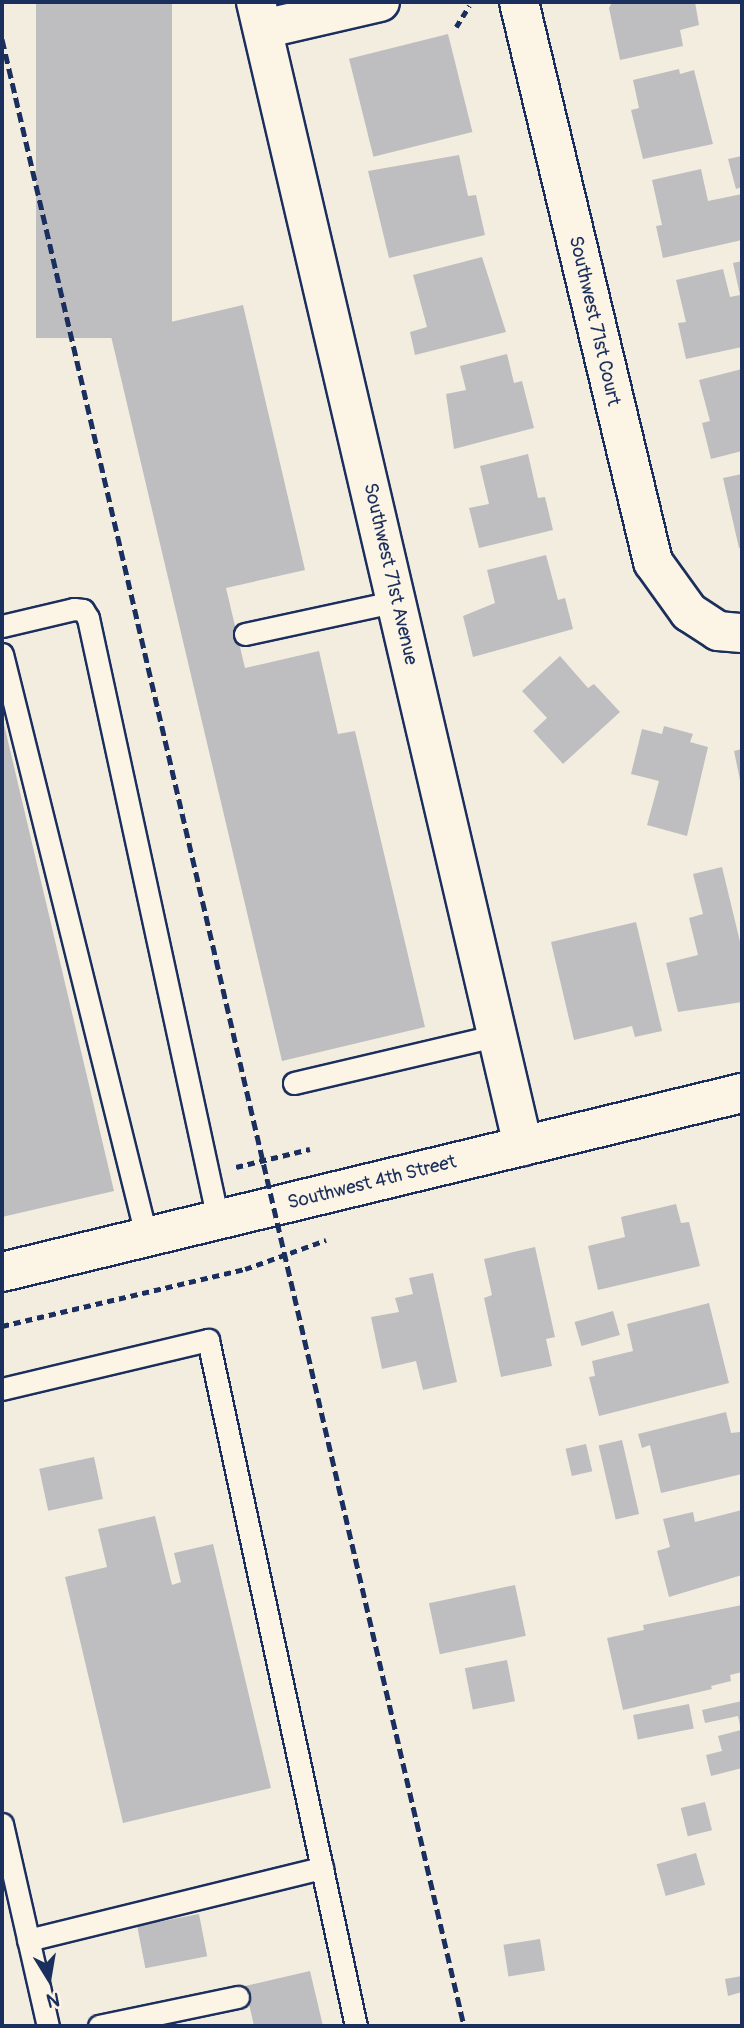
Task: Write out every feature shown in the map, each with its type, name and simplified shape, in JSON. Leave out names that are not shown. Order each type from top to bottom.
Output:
[{"type":"street","points":[[259,15],[380,2]]},
{"type":"street","name":"Southwest 71st Court","points":[[519,2],[646,542],[662,580],[702,623],[718,631],[742,633]]},
{"type":"street","name":"Southwest 71st Avenue","points":[[259,15],[397,601],[494,1036],[523,1146]]},
{"type":"street","name":"Southwest 4th Street","points":[[2,1272],[742,1093]]},
{"type":"lane","points":[[245,634],[397,601]]},
{"type":"lane","points":[[2,626],[74,609],[83,610],[88,618],[218,1220]]},
{"type":"lane","points":[[2,654],[147,1239]]},
{"type":"lane","points":[[294,1083],[494,1036]]},
{"type":"lane","points":[[2,1389],[208,1340],[356,2026]]},
{"type":"lane","points":[[2,1824],[48,2026]]},
{"type":"lane","points":[[28,1940],[322,1868]]},
{"type":"lane","points":[[99,2026],[238,1997]]},
{"type":"path","points":[[456,27],[470,6]]},
{"type":"path","points":[[208,1173],[310,1149]]},
{"type":"path","points":[[2,1326],[245,1269],[326,1240]]},
{"type":"building","points":[[36,2],[172,2],[172,338],[36,338]]},
{"type":"building","points":[[612,2],[695,2],[699,25],[680,30],[683,46],[620,60],[609,8]]},
{"type":"building","points":[[448,34],[472,132],[373,157],[349,59]]},
{"type":"building","points":[[679,69],[680,74],[694,70],[713,144],[643,159],[631,110],[639,108],[633,80]]},
{"type":"building","points":[[459,155],[468,196],[476,195],[485,235],[389,258],[368,171]]},
{"type":"building","points":[[742,156],[742,187],[736,189],[728,159]]},
{"type":"building","points":[[701,169],[708,201],[742,194],[742,240],[663,258],[656,226],[662,225],[652,180]]},
{"type":"building","points":[[482,257],[506,332],[415,355],[410,332],[427,327],[413,275]]},
{"type":"building","points":[[742,261],[742,347],[686,359],[678,323],[686,322],[676,280],[723,269],[730,297],[740,295],[733,263]]},
{"type":"building","points":[[243,305],[305,570],[226,588],[245,668],[319,651],[338,734],[355,731],[425,1027],[282,1061],[111,336]]},
{"type":"building","points":[[507,354],[514,383],[522,381],[534,428],[454,449],[446,394],[466,390],[460,366]]},
{"type":"building","points":[[742,369],[742,451],[711,459],[702,423],[710,421],[699,380]]},
{"type":"building","points":[[528,454],[538,498],[545,497],[553,530],[479,548],[469,508],[489,504],[480,466]]},
{"type":"building","points":[[742,474],[742,547],[739,548],[723,478]]},
{"type":"building","points":[[546,555],[558,600],[565,598],[573,629],[473,657],[463,616],[495,603],[487,570]]},
{"type":"building","points":[[560,656],[588,688],[594,684],[620,712],[563,764],[533,731],[547,718],[522,691]]},
{"type":"building","points":[[2,721],[114,1191],[2,1217]]},
{"type":"building","points":[[664,726],[693,734],[690,742],[708,747],[687,836],[647,825],[659,781],[631,774],[642,729],[662,734]]},
{"type":"building","points":[[742,749],[742,785],[741,785],[734,751]]},
{"type":"building","points":[[722,867],[742,950],[742,1002],[678,1012],[666,963],[698,955],[689,918],[703,914],[693,874]]},
{"type":"building","points":[[636,922],[662,1031],[635,1037],[632,1026],[574,1040],[551,942]]},
{"type":"building","points":[[676,1204],[681,1223],[689,1222],[700,1266],[598,1290],[588,1246],[625,1237],[621,1217]]},
{"type":"building","points":[[535,1247],[555,1337],[546,1339],[552,1366],[501,1377],[484,1298],[492,1295],[484,1259]]},
{"type":"building","points":[[433,1273],[457,1382],[423,1390],[416,1361],[382,1369],[371,1317],[399,1312],[395,1298],[413,1294],[409,1278]]},
{"type":"building","points":[[709,1303],[729,1383],[599,1416],[589,1377],[595,1376],[592,1361],[633,1351],[627,1324]]},
{"type":"building","points":[[613,1311],[620,1335],[581,1346],[575,1322]]},
{"type":"building","points":[[726,1412],[731,1433],[740,1432],[742,1474],[661,1493],[650,1445],[642,1448],[638,1434]]},
{"type":"building","points":[[622,1440],[639,1514],[616,1519],[599,1445]]},
{"type":"building","points":[[586,1444],[592,1471],[572,1476],[566,1449]]},
{"type":"building","points":[[94,1457],[103,1499],[48,1511],[39,1469]]},
{"type":"building","points":[[742,1510],[742,1575],[669,1597],[657,1551],[670,1547],[663,1519],[693,1512],[695,1522]]},
{"type":"building","points":[[155,1516],[172,1585],[181,1582],[174,1553],[213,1544],[271,1788],[123,1823],[65,1577],[107,1567],[98,1529]]},
{"type":"building","points":[[515,1585],[526,1636],[440,1654],[429,1603]]},
{"type":"building","points":[[742,1605],[742,1672],[730,1675],[731,1681],[711,1686],[712,1689],[623,1710],[607,1638],[644,1630],[643,1625]]},
{"type":"building","points":[[507,1660],[515,1701],[473,1709],[465,1668]]},
{"type":"building","points":[[742,1701],[742,1768],[711,1776],[706,1755],[722,1751],[718,1736],[741,1730],[738,1716],[705,1723],[702,1710]]},
{"type":"building","points":[[689,1704],[694,1729],[638,1739],[633,1715]]},
{"type":"building","points":[[705,1802],[712,1830],[688,1836],[681,1808]]},
{"type":"building","points":[[696,1853],[705,1885],[666,1896],[657,1864]]},
{"type":"building","points":[[199,1914],[207,1956],[145,1968],[137,1926]]},
{"type":"building","points":[[540,1939],[545,1971],[508,1976],[503,1945]]},
{"type":"building","points":[[310,1971],[323,2026],[254,2026],[245,1986]]},
{"type":"building","points":[[742,1976],[742,1992],[728,1996],[725,1979]]},
{"type":"railway","points":[[2,39],[464,2026]]}]
